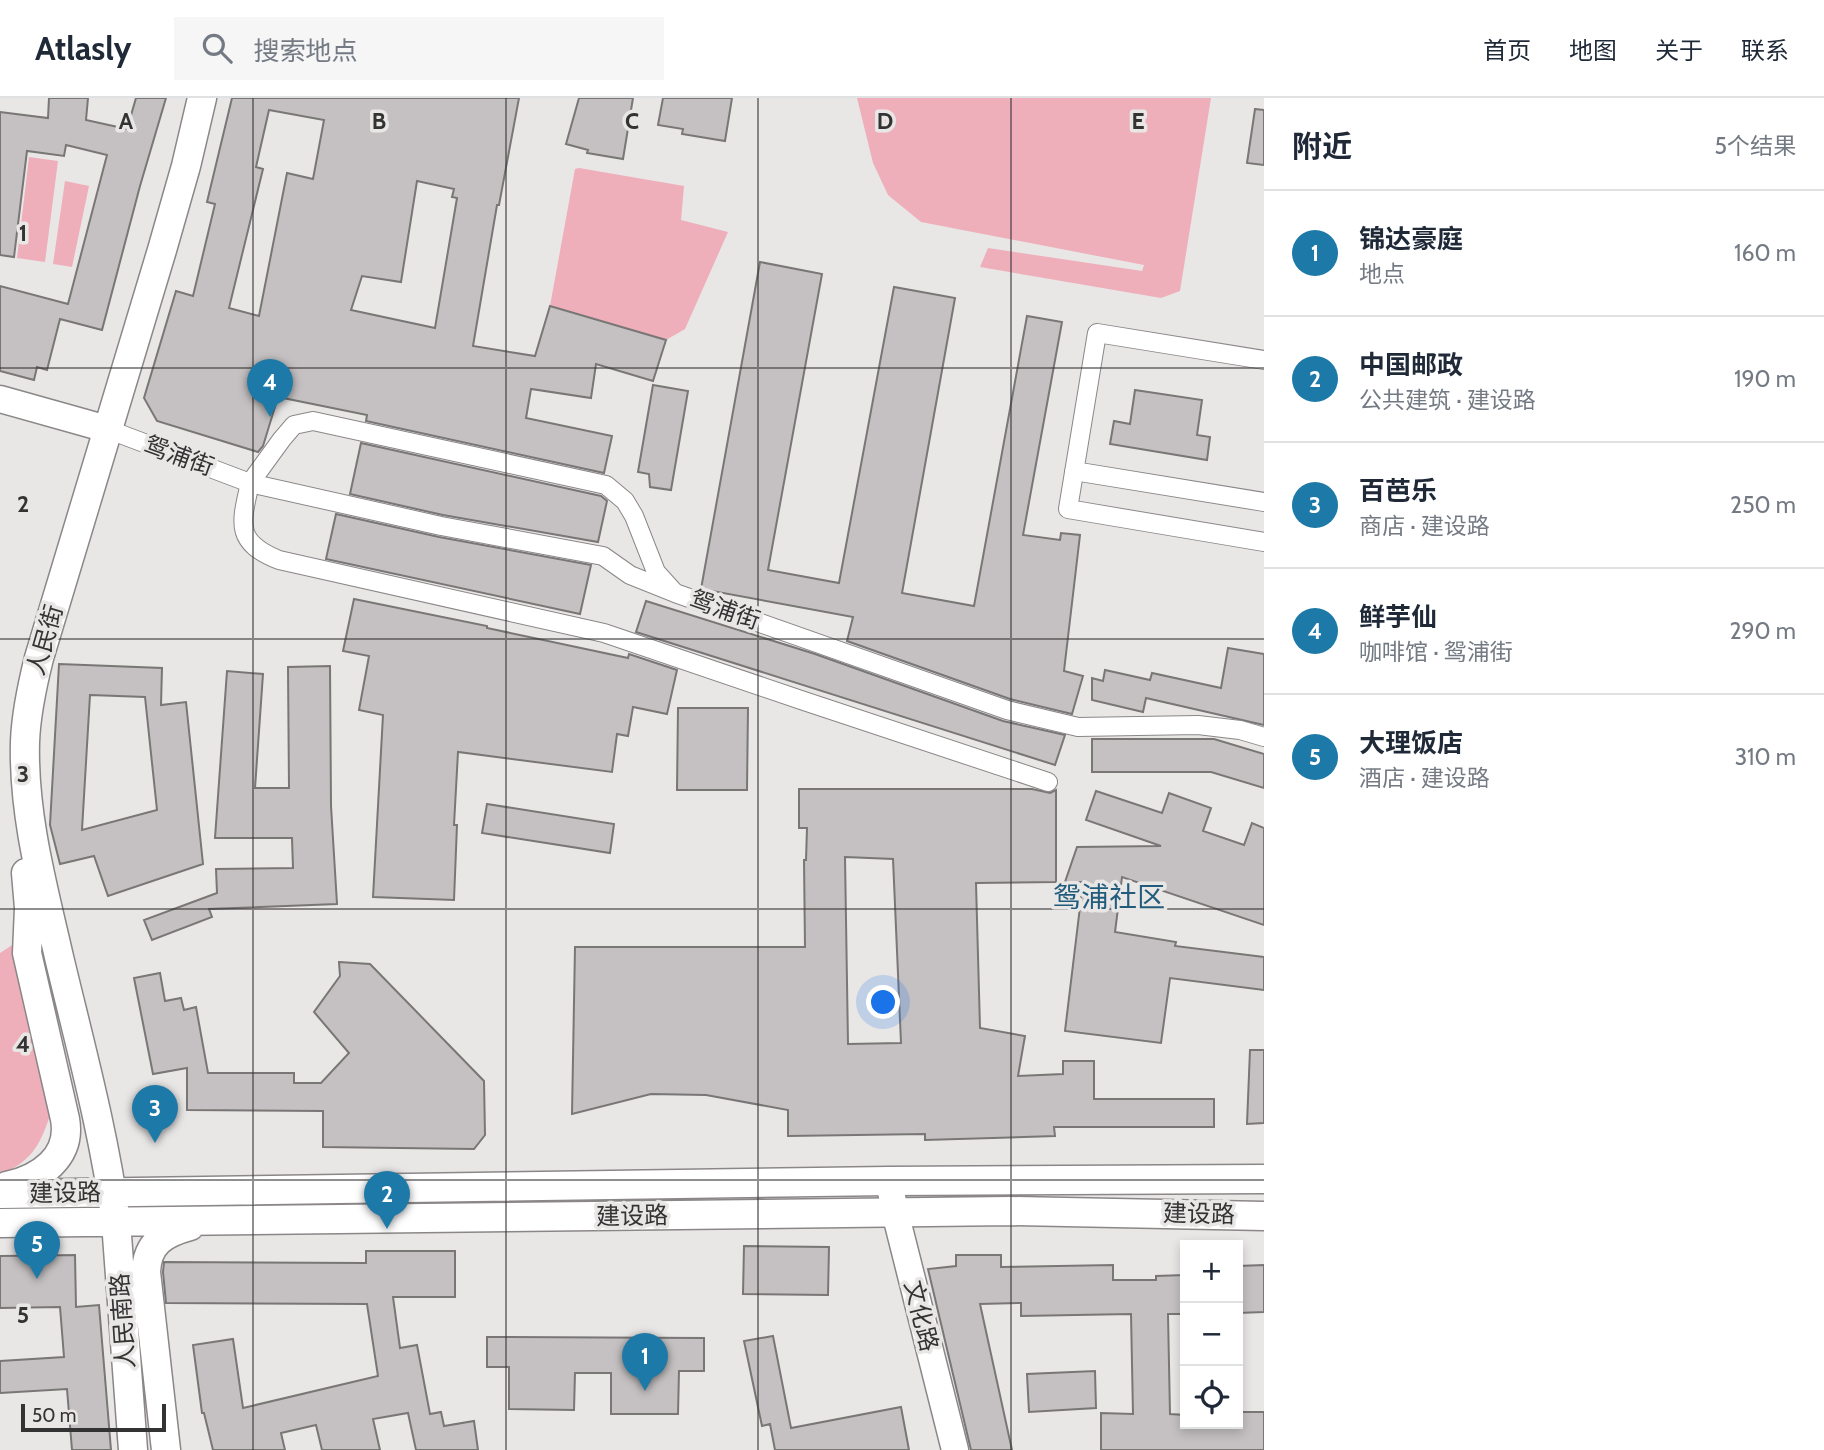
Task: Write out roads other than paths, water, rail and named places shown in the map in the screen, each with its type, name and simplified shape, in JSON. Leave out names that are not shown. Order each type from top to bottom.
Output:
[{"type":"main road","name":"人民街","points":[[112,1192],[101,1133],[42,881],[27,793],[25,740],[33,680],[186,166],[202,98]]},
{"type":"main road","points":[[0,1188],[23,1182],[45,1170],[62,1150],[66,1135],[66,1123],[27,953],[29,908],[24,827],[27,793]]},
{"type":"main road","name":"建设路","points":[[0,1194],[889,1181],[1264,1180]]},
{"type":"main road","name":"人民南路","points":[[112,1192],[133,1450]]},
{"type":"main road","name":"建设路","points":[[0,1223],[1011,1211],[1264,1216]]},
{"type":"main road","points":[[166,1450],[147,1263],[154,1246],[167,1234],[210,1221]]},
{"type":"street","points":[[1264,360],[1097,332],[1068,509],[1264,542]]},
{"type":"street","points":[[0,399],[107,429]]},
{"type":"street","name":"鸳浦街","points":[[107,429],[250,483],[294,425],[313,421],[606,485],[625,501],[634,516],[656,572],[675,593],[1018,713],[1078,727],[1198,725],[1240,730],[1264,737]]},
{"type":"street","points":[[1074,471],[1264,502]]},
{"type":"street","points":[[675,593],[630,575],[603,556],[441,526],[250,483],[242,521],[244,530],[251,543],[262,553],[279,560],[604,633],[1048,782]]},
{"type":"street","name":"文化路","points":[[889,1181],[955,1450]]},
{"type":"place","name":"鲜芋仙","points":[[270,417]]},
{"type":"place","name":"百芭乐","points":[[155,1143]]},
{"type":"place","name":"中国邮政","points":[[387,1229]]},
{"type":"place","name":"大理饭店","points":[[37,1279]]},
{"type":"place","name":"锦达豪庭","points":[[645,1391]]},
{"type":"district","name":"鸳浦社区","points":[[1109,897]]}]
